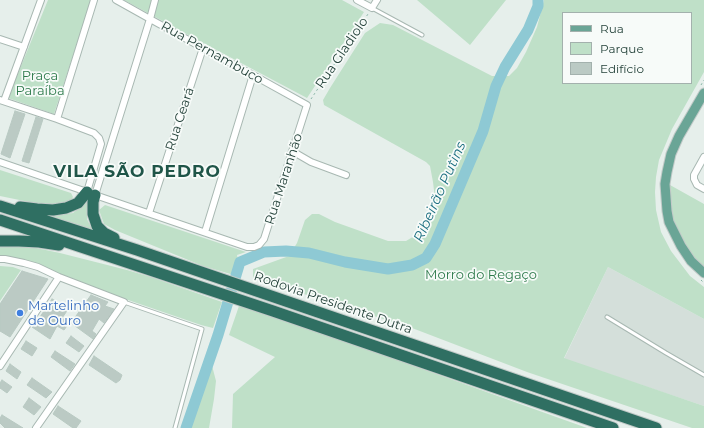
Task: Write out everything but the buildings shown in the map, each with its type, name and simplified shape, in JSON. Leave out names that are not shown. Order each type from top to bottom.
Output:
[{"type":"highway","points":[[0,205],[53,210],[66,208],[91,194],[93,214],[97,226],[104,233],[137,250]]},
{"type":"highway","name":"Rodovia Presidente Dutra","points":[[0,205],[137,250],[656,428]]},
{"type":"highway","name":"Rodovia Presidente Dutra","points":[[0,220],[251,304],[612,428]]},
{"type":"highway","points":[[0,241],[39,242],[94,251]]},
{"type":"main road","points":[[700,274],[681,246],[669,222],[665,184],[671,154],[702,90]]},
{"type":"street","points":[[41,0],[2,101],[94,133],[99,138],[101,144],[91,194]]},
{"type":"street","points":[[57,119],[94,0]]},
{"type":"street","name":"Rua Pernambuco","points":[[116,0],[307,105]]},
{"type":"street","points":[[91,194],[156,0]]},
{"type":"street","points":[[357,0],[372,8]]},
{"type":"street","name":"Rua Gladiolo","points":[[372,8],[377,0]]},
{"type":"street","points":[[0,39],[24,47]]},
{"type":"street","name":"Rua Ceará","points":[[149,213],[203,48]]},
{"type":"street","points":[[0,162],[205,232],[253,76]]},
{"type":"street","name":"Rua Maranhão","points":[[205,232],[247,247],[259,245],[264,239],[307,105]]},
{"type":"street","points":[[292,151],[311,162],[346,175]]},
{"type":"street","points":[[704,157],[694,175],[697,185],[704,189]]},
{"type":"street","points":[[0,259],[24,263],[124,302],[36,428]]},
{"type":"street","points":[[0,366],[59,277]]},
{"type":"lane","points":[[372,8],[422,35]]},
{"type":"lane","points":[[124,302],[202,329],[175,428]]},
{"type":"lane","points":[[606,317],[704,375]]},
{"type":"path","name":"Rua Gladiolo","points":[[307,105],[372,8]]},
{"type":"path","points":[[702,90],[704,80]]},
{"type":"path","points":[[700,274],[704,283]]},
{"type":"shaded area","points":[[608,267],[704,319],[704,406],[564,359]]},
{"type":"green space","name":"Praça Paraíba","points":[[48,0],[91,0],[54,114],[8,98]]},
{"type":"green space","points":[[124,0],[342,0],[364,12],[307,98]]},
{"type":"green space","points":[[417,0],[506,0],[470,45]]},
{"type":"green space","name":"Morro do Regaço","points":[[544,0],[704,0],[704,72],[672,129],[659,160],[655,192],[656,210],[661,232],[671,251],[690,276],[704,287],[704,319],[608,267],[564,358],[704,406],[704,428],[692,428],[527,372],[412,328],[253,278],[253,269],[289,256],[297,243],[305,220],[312,214],[319,214],[335,222],[388,241],[406,241],[421,232],[432,217],[435,199],[430,166],[426,162],[324,105],[323,100],[365,33],[380,23],[393,25],[492,76],[509,76],[517,68],[537,27]]},
{"type":"green space","points":[[0,170],[71,193],[73,197],[70,202],[61,204],[39,204],[0,196]]},
{"type":"green space","points":[[670,185],[704,204],[704,269],[693,260],[673,222],[669,204]]},
{"type":"green space","points":[[90,193],[87,205],[87,219],[93,231],[52,216],[73,213],[84,204]]},
{"type":"green space","points":[[105,205],[246,252],[237,255],[238,260],[234,275],[203,266],[115,230],[104,224],[99,210]]},
{"type":"green space","points":[[0,244],[17,244],[127,270],[222,302],[213,328],[201,325],[60,275],[0,257]]},
{"type":"green space","points":[[0,266],[13,267],[21,270],[0,301]]},
{"type":"green space","points":[[239,306],[375,352],[587,428],[232,428],[233,394],[275,357],[229,335]]},
{"type":"green space","points":[[210,358],[216,381],[209,428],[186,428]]},
{"type":"waterway","name":"Ribeirão Putins","points":[[186,428],[218,335],[240,262],[264,252],[286,251],[309,253],[345,262],[388,269],[412,265],[426,258],[435,244],[483,131],[496,86],[505,67],[528,30],[538,6],[538,0]]},
{"type":"place","name":"Martelinho de Ouro","points":[[20,313]]},
{"type":"district","name":"VILA SÃO PEDRO","points":[[137,172]]}]
